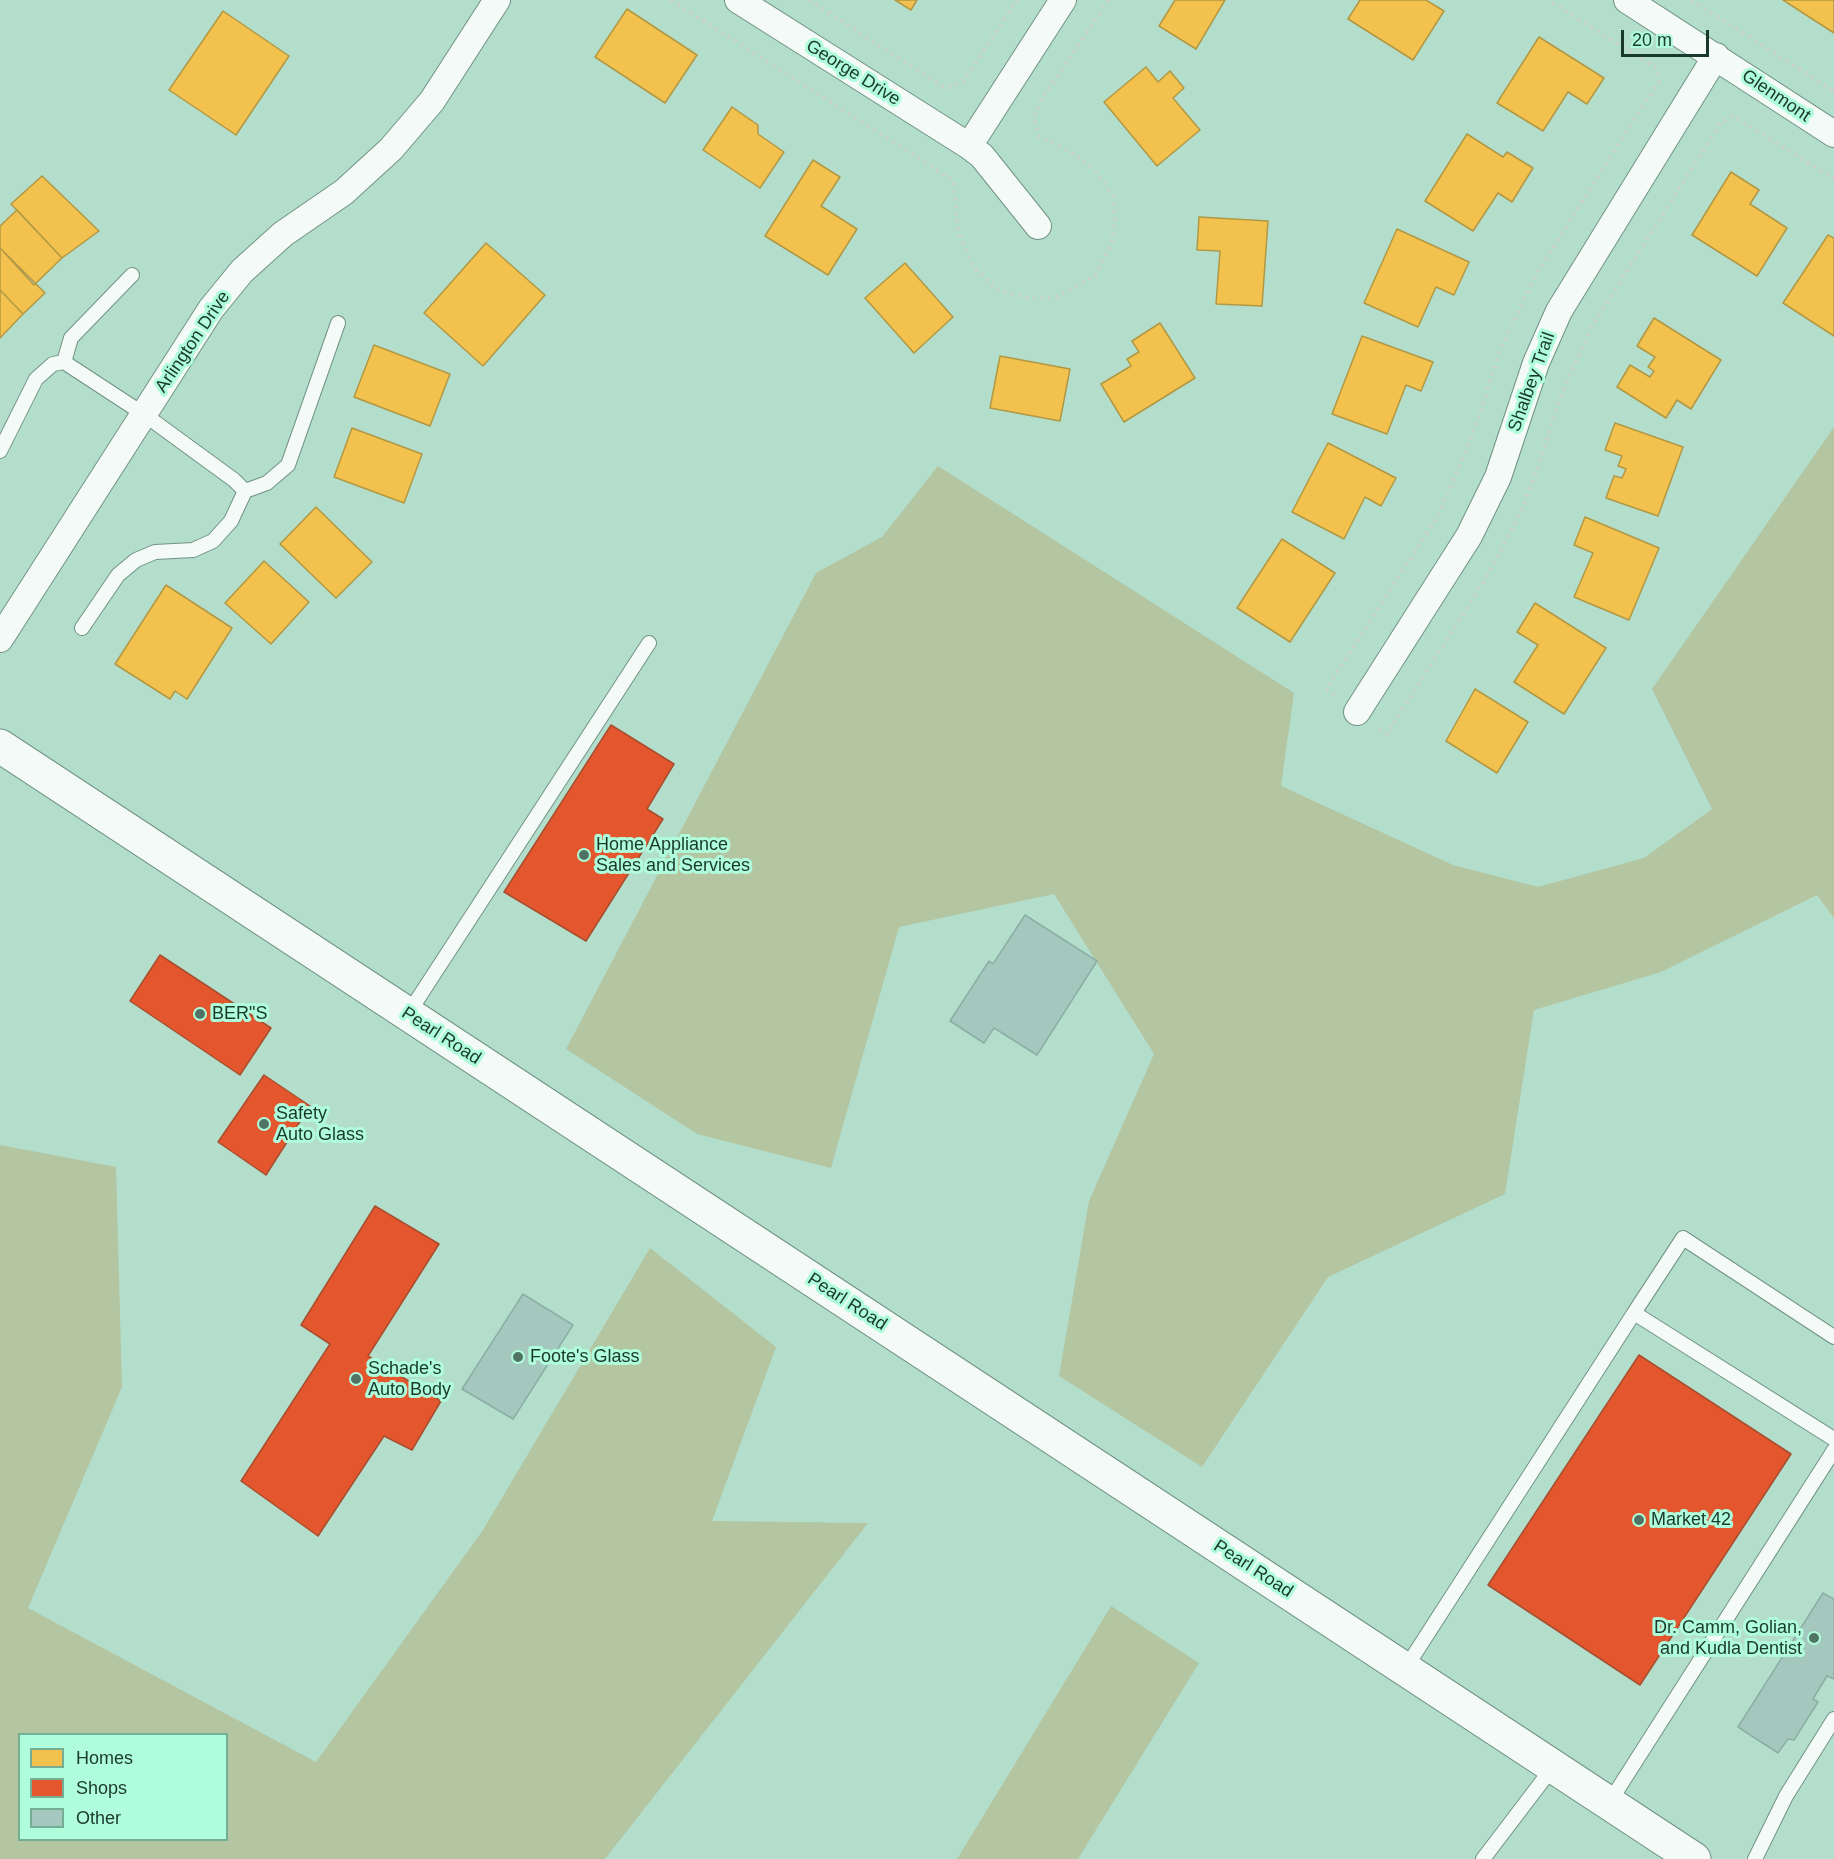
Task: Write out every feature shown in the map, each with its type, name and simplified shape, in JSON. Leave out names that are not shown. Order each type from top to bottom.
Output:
[{"type":"main road","name":"Pearl Road","points":[[0,746],[1694,1859]]},
{"type":"street","name":"Arlington Drive","points":[[0,639],[211,309],[242,271],[283,234],[344,192],[391,149],[432,101],[497,0]]},
{"type":"street","name":"George Drive","points":[[738,0],[969,146],[982,156],[1038,226]]},
{"type":"street","points":[[969,146],[1063,0]]},
{"type":"street","name":"Glenmont","points":[[1627,0],[1834,134]]},
{"type":"street","name":"Shalbey Trail","points":[[1357,712],[1469,536],[1498,477],[1536,363],[1559,311],[1716,56]]},
{"type":"lane","points":[[64,362],[71,338],[132,275]]},
{"type":"lane","points":[[82,628],[118,575],[136,560],[155,552],[193,550],[213,541],[231,522],[244,491],[267,483],[288,465],[338,323]]},
{"type":"lane","points":[[0,452],[36,379],[53,364],[64,362],[145,415],[234,480],[244,491]]},
{"type":"lane","points":[[408,1014],[648,643]]},
{"type":"lane","points":[[1405,1669],[1683,1238],[1834,1337]]},
{"type":"lane","points":[[1634,1313],[1834,1439]]},
{"type":"lane","points":[[1609,1803],[1834,1450]]},
{"type":"lane","points":[[1755,1859],[1786,1796],[1834,1719]]},
{"type":"lane","points":[[1483,1859],[1553,1767]]},
{"type":"path","points":[[809,0],[948,88],[963,82],[1017,0]]},
{"type":"path","points":[[1548,0],[1655,67],[1659,81],[1538,271],[1503,345],[1471,439],[1438,516],[1326,688],[1386,734],[1486,578],[1519,516],[1539,465],[1558,402],[1591,328],[1721,122],[1733,116],[1834,178]]},
{"type":"path","points":[[1691,0],[1834,91]]},
{"type":"green space","points":[[1834,427],[1834,918],[1817,895],[1661,972],[1534,1010],[1505,1194],[1328,1277],[1202,1467],[1059,1376],[1089,1201],[1154,1054],[1054,894],[899,927],[831,1168],[697,1134],[566,1049],[816,573],[882,537],[938,466],[1294,693],[1281,786],[1453,865],[1538,887],[1644,858],[1712,809],[1652,689]]},
{"type":"green space","points":[[0,1145],[116,1167],[122,1387],[28,1608],[316,1762],[483,1530],[650,1248],[776,1347],[712,1521],[868,1523],[605,1859],[0,1859]]},
{"type":"green space","points":[[1111,1606],[1199,1663],[1078,1859],[957,1859]]},
{"type":"building: Homes","points":[[895,0],[917,0],[911,10]]},
{"type":"building: Homes","points":[[1175,0],[1225,0],[1196,49],[1159,26]]},
{"type":"building: Homes","points":[[1360,0],[1426,0],[1444,11],[1413,60],[1348,19]]},
{"type":"building: Homes","points":[[1783,0],[1834,0],[1834,33]]},
{"type":"building: Homes","points":[[627,9],[697,55],[665,103],[595,57]]},
{"type":"building: Homes","points":[[223,11],[289,56],[236,135],[169,90]]},
{"type":"building: Homes","points":[[1539,37],[1604,78],[1587,104],[1568,92],[1543,131],[1497,103]]},
{"type":"building: Homes","points":[[1146,67],[1158,82],[1170,71],[1184,88],[1173,98],[1200,130],[1157,166],[1104,102]]},
{"type":"building: Homes","points":[[732,107],[758,125],[758,134],[784,152],[760,188],[703,150]]},
{"type":"building: Homes","points":[[1467,134],[1503,157],[1507,152],[1533,168],[1512,202],[1498,193],[1473,231],[1425,201]]},
{"type":"building: Homes","points":[[813,160],[840,177],[821,206],[857,229],[828,275],[765,236]]},
{"type":"building: Homes","points":[[1731,172],[1759,190],[1750,204],[1787,228],[1757,276],[1692,235]]},
{"type":"building: Homes","points":[[42,176],[99,231],[62,258],[11,204]]},
{"type":"building: Homes","points":[[17,210],[62,258],[34,285],[0,248],[0,226]]},
{"type":"building: Homes","points":[[1199,217],[1268,221],[1262,306],[1216,304],[1220,251],[1197,250]]},
{"type":"building: Homes","points":[[1397,229],[1469,262],[1454,295],[1436,287],[1418,327],[1364,303]]},
{"type":"building: Homes","points":[[1828,235],[1834,238],[1834,336],[1783,303]]},
{"type":"building: Homes","points":[[486,243],[545,295],[483,366],[424,313]]},
{"type":"building: Homes","points":[[0,248],[45,293],[23,314],[0,290]]},
{"type":"building: Homes","points":[[905,263],[953,317],[914,353],[865,298]]},
{"type":"building: Homes","points":[[0,290],[23,314],[0,338]]},
{"type":"building: Homes","points":[[1654,318],[1721,360],[1691,409],[1677,400],[1666,418],[1617,387],[1630,365],[1650,377],[1654,371],[1648,367],[1655,357],[1637,346]]},
{"type":"building: Homes","points":[[1160,323],[1195,378],[1124,422],[1101,384],[1131,366],[1127,359],[1139,352],[1132,341]]},
{"type":"building: Homes","points":[[1362,336],[1433,362],[1421,391],[1406,385],[1387,434],[1332,414]]},
{"type":"building: Homes","points":[[374,345],[450,374],[430,426],[354,397]]},
{"type":"building: Homes","points":[[1000,356],[1070,369],[1060,421],[990,408]]},
{"type":"building: Homes","points":[[1615,423],[1683,447],[1658,516],[1606,498],[1614,476],[1622,478],[1626,469],[1618,466],[1622,456],[1605,450]]},
{"type":"building: Homes","points":[[352,428],[422,454],[404,503],[334,477]]},
{"type":"building: Homes","points":[[1328,443],[1396,478],[1381,506],[1365,497],[1344,539],[1292,512]]},
{"type":"building: Homes","points":[[316,507],[372,562],[336,598],[280,544]]},
{"type":"building: Homes","points":[[1585,517],[1659,548],[1629,620],[1574,597],[1593,553],[1574,545]]},
{"type":"building: Homes","points":[[1282,539],[1335,573],[1290,642],[1237,608]]},
{"type":"building: Homes","points":[[264,561],[309,602],[271,644],[225,603]]},
{"type":"building: Homes","points":[[166,585],[232,628],[187,699],[175,691],[170,699],[115,664]]},
{"type":"building: Homes","points":[[1535,603],[1606,648],[1564,714],[1514,682],[1538,645],[1517,632]]},
{"type":"building: Homes","points":[[1475,689],[1528,722],[1497,773],[1446,741]]},
{"type":"building: Shops","name":"Home Appliance Sales and Services","points":[[611,725],[674,764],[647,809],[663,819],[586,941],[504,892]]},
{"type":"building: Shops","name":"BER\"S","points":[[160,955],[271,1028],[240,1075],[130,1001]]},
{"type":"building: Shops","name":"Safety Auto Glass","points":[[264,1075],[310,1106],[266,1175],[218,1142]]},
{"type":"building: Shops","name":"Schade's Auto Body","points":[[375,1206],[439,1244],[368,1356],[441,1401],[412,1450],[384,1436],[318,1536],[241,1481],[330,1344],[301,1325]]},
{"type":"building: Shops","name":"Market 42","points":[[1639,1355],[1791,1454],[1640,1685],[1488,1585]]},
{"type":"building: Other","points":[[1025,915],[1097,961],[1037,1055],[994,1028],[984,1043],[950,1021],[989,961],[993,964]]},
{"type":"building: Other","name":"Foote's Glass","points":[[523,1294],[573,1325],[513,1419],[462,1389]]},
{"type":"building: Other","name":"Dr. Camm, Golian, and Kudla Dentist","points":[[1823,1593],[1834,1599],[1834,1679],[1827,1676],[1813,1699],[1818,1702],[1794,1740],[1788,1739],[1778,1753],[1738,1727]]},
{"type":"place","name":"Home Appliance Sales and Services","points":[[584,855]]},
{"type":"place","name":"BER\"S","points":[[200,1014]]},
{"type":"place","name":"Safety Auto Glass","points":[[264,1124]]},
{"type":"place","name":"Foote's Glass","points":[[518,1357]]},
{"type":"place","name":"Schade's Auto Body","points":[[356,1379]]},
{"type":"place","name":"Market 42","points":[[1639,1520]]},
{"type":"place","name":"Dr. Camm, Golian, and Kudla Dentist","points":[[1814,1638]]}]
